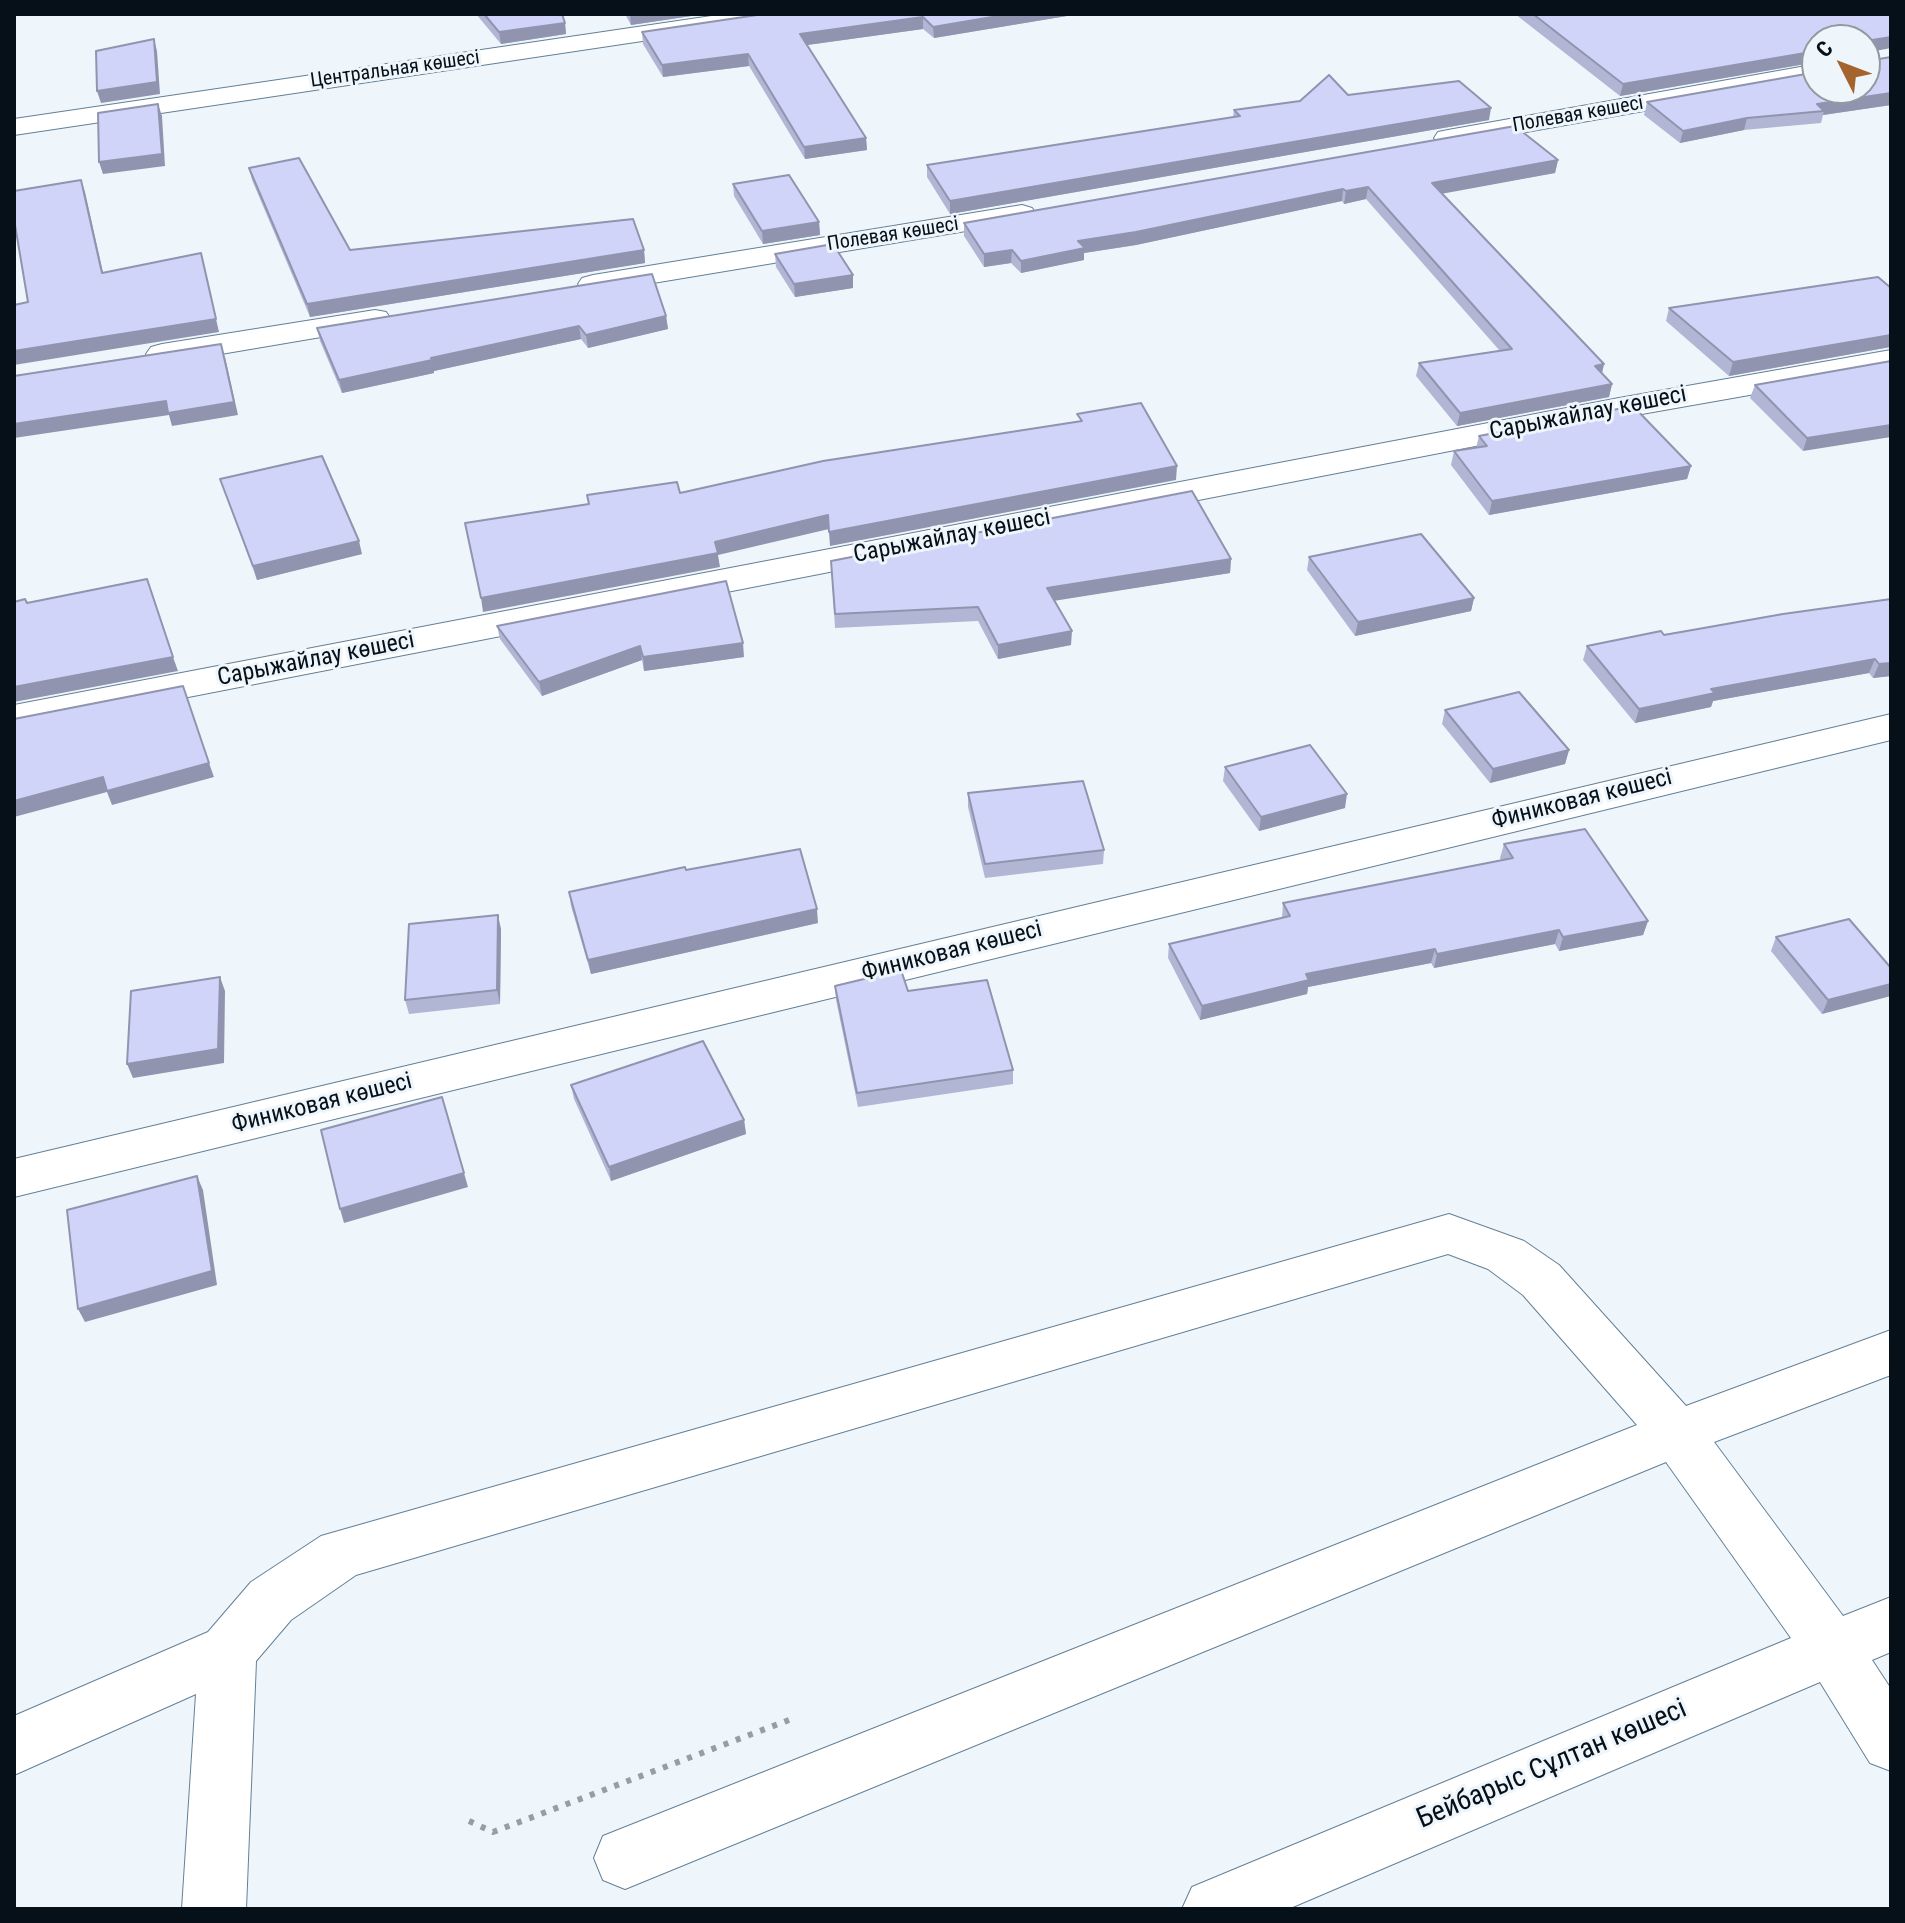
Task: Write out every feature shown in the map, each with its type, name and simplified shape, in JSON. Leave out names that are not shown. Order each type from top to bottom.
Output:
[{"type":"street","name":"Центральная көшесі","points":[[14,127],[776,14]]},
{"type":"street","name":"Полевая көшесі","points":[[1428,142],[1801,75]]},
{"type":"street","name":"Полевая көшесі","points":[[566,288],[1054,209]]},
{"type":"street","points":[[140,357],[408,314]]},
{"type":"street","name":"Сарыжайлау көшесі","points":[[14,718],[1619,408],[1891,360]]},
{"type":"street","name":"Финиковая көшесі","points":[[14,1178],[1891,727]]},
{"type":"street","points":[[14,1746],[228,1651],[271,1601],[341,1554],[1449,1234],[1506,1255],[1541,1280],[1676,1433],[1831,1647],[1891,1742]]},
{"type":"street","points":[[625,1858],[1676,1433],[1891,1352]]},
{"type":"street","name":"Бейбарыс Сұлтан көшесі","points":[[1214,1909],[1891,1624]]},
{"type":"street","points":[[214,1909],[228,1651]]},
{"type":"building","points":[[484,14],[562,14],[565,23],[499,32]]},
{"type":"building","points":[[764,14],[1010,14],[933,27],[923,17],[800,34],[866,138],[804,147],[748,54],[662,65],[642,32]]},
{"type":"building","points":[[1533,14],[1891,14],[1891,37],[1881,39],[1881,24],[1801,24],[1801,54],[1623,84]]},
{"type":"building","points":[[154,39],[157,82],[97,91],[96,51]]},
{"type":"building","points":[[1891,57],[1891,93],[1881,94],[1881,59]]},
{"type":"building","points":[[1329,75],[1348,95],[1459,81],[1491,108],[950,201],[927,165],[1240,116],[1234,110],[1300,101]]},
{"type":"building","points":[[1801,75],[1801,104],[1817,104],[1824,111],[1747,118],[1683,131],[1647,102]]},
{"type":"building","points":[[158,104],[162,154],[99,162],[98,113]]},
{"type":"building","points":[[1515,126],[1558,160],[1432,183],[1604,364],[1595,366],[1612,384],[1460,413],[1419,363],[1512,349],[1368,187],[1343,189],[1078,241],[1085,248],[1021,261],[1012,250],[984,254],[964,223]]},
{"type":"building","points":[[299,158],[350,250],[633,219],[644,250],[307,304],[249,168]]},
{"type":"building","points":[[789,175],[819,222],[762,231],[733,184]]},
{"type":"building","points":[[81,180],[102,273],[201,253],[216,319],[14,351],[14,305],[28,302],[14,219],[14,191]]},
{"type":"building","points":[[833,244],[853,275],[794,284],[775,254]]},
{"type":"building","points":[[652,274],[666,316],[586,335],[579,326],[339,380],[317,328]]},
{"type":"building","points":[[1878,277],[1891,288],[1891,335],[1733,362],[1669,308]]},
{"type":"building","points":[[221,344],[234,402],[168,413],[166,401],[14,424],[14,376]]},
{"type":"building","points":[[1891,361],[1891,425],[1807,438],[1755,385]]},
{"type":"building","points":[[1141,403],[1177,466],[829,532],[828,515],[715,542],[718,553],[481,598],[465,523],[589,504],[587,495],[677,482],[680,493],[823,461],[1082,421],[1077,414]]},
{"type":"building","points":[[1633,406],[1691,466],[1492,501],[1454,451],[1487,446],[1479,436]]},
{"type":"building","points":[[322,456],[359,541],[253,566],[220,479]]},
{"type":"building","points":[[1192,491],[1231,559],[1047,588],[1072,631],[998,645],[978,607],[835,614],[831,561]]},
{"type":"building","points":[[1421,534],[1474,598],[1358,622],[1309,557]]},
{"type":"building","points":[[147,579],[173,657],[14,687],[14,602],[25,599],[27,603]]},
{"type":"building","points":[[726,581],[743,643],[643,657],[640,646],[539,682],[497,626]]},
{"type":"building","points":[[1891,599],[1891,663],[1879,664],[1875,659],[1711,689],[1715,693],[1639,709],[1587,646],[1661,631],[1664,635]]},
{"type":"building","points":[[183,686],[209,763],[107,791],[103,777],[14,801],[14,719]]},
{"type":"building","points":[[1519,692],[1569,750],[1493,769],[1445,710]]},
{"type":"building","points":[[1310,745],[1347,794],[1261,817],[1225,767]]},
{"type":"building","points":[[1083,781],[1104,850],[985,864],[968,793]]},
{"type":"building","points":[[1585,829],[1648,921],[1563,937],[1559,930],[1437,954],[1435,949],[1306,974],[1309,980],[1202,1006],[1169,944],[1290,916],[1283,903],[1513,858],[1504,844]]},
{"type":"building","points":[[800,849],[817,909],[588,960],[569,892],[685,867],[686,870]]},
{"type":"building","points":[[498,915],[497,990],[405,1000],[409,924]]},
{"type":"building","points":[[1849,919],[1891,968],[1891,984],[1828,1000],[1776,937]]},
{"type":"building","points":[[901,970],[908,991],[987,980],[1013,1070],[857,1093],[835,986]]},
{"type":"building","points":[[220,977],[218,1049],[127,1064],[131,991]]},
{"type":"building","points":[[703,1041],[744,1120],[609,1167],[571,1085]]},
{"type":"building","points":[[442,1097],[464,1173],[340,1209],[321,1130]]},
{"type":"building","points":[[197,1176],[212,1271],[78,1309],[67,1210]]}]
